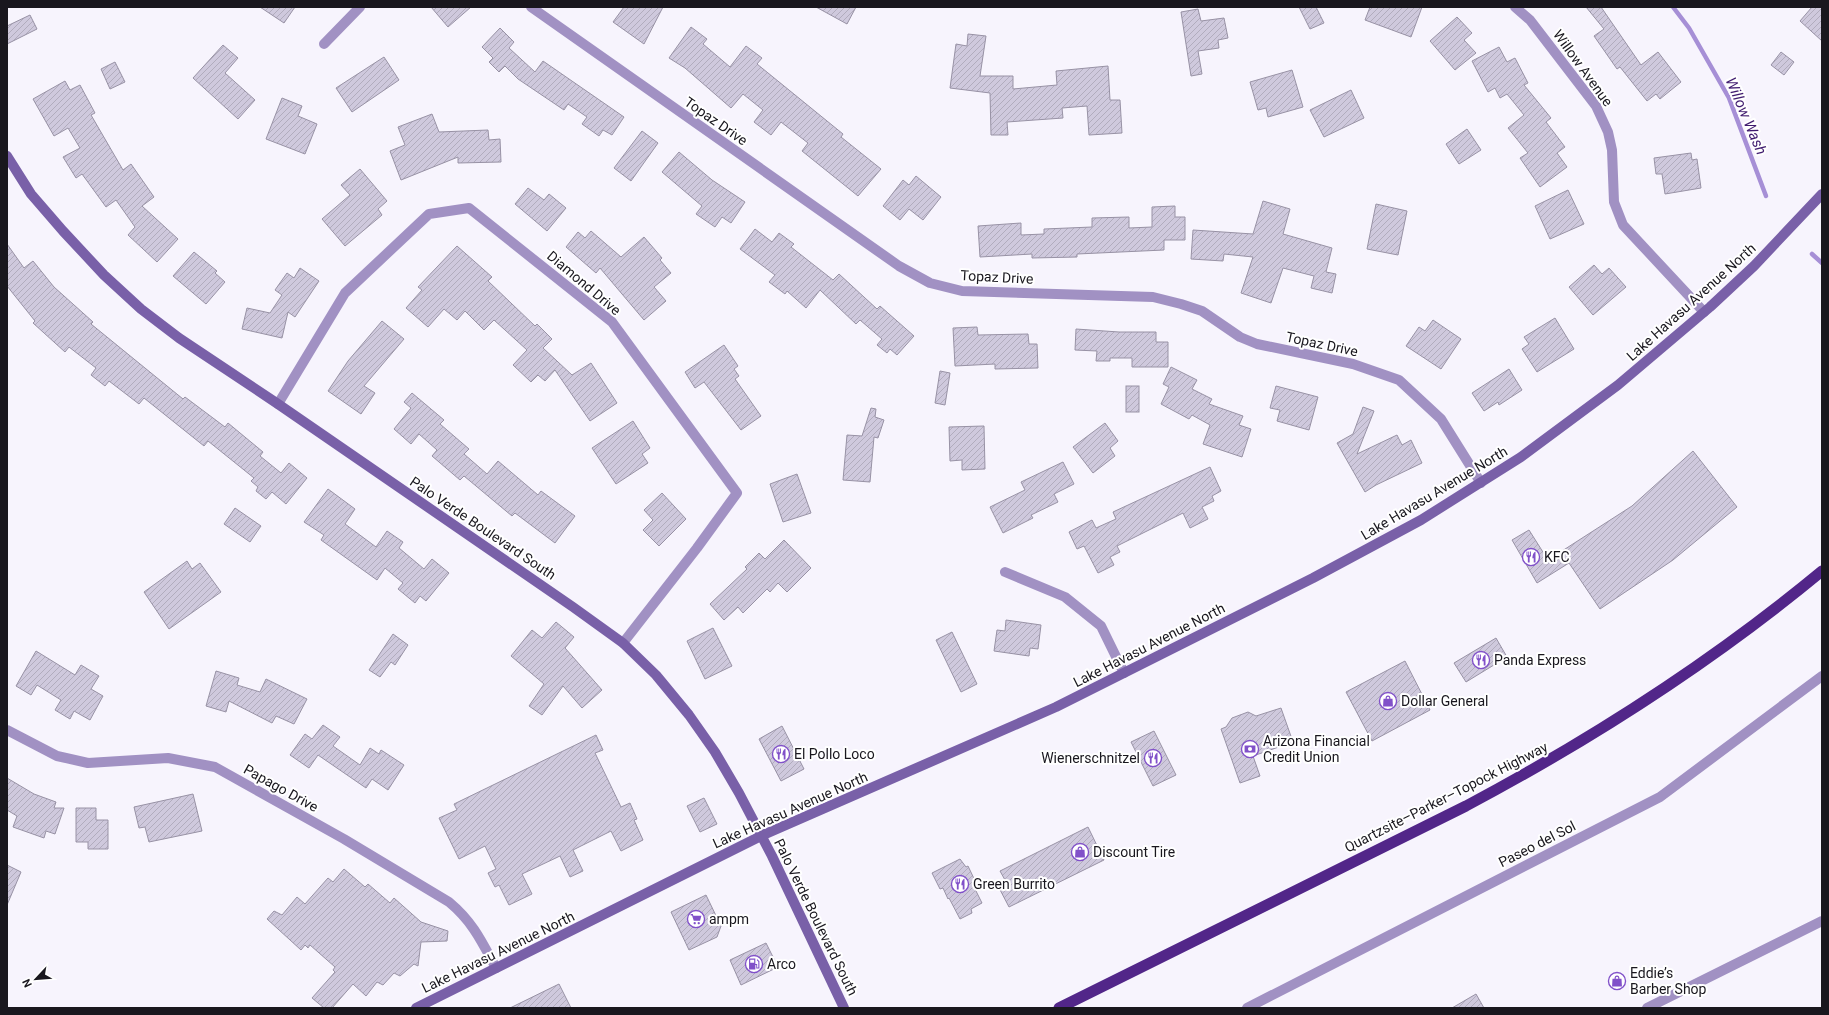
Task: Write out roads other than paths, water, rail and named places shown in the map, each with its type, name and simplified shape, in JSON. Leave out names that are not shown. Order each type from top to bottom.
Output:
[{"type":"highway","name":"Quartzsite–Parker–Topock Highway","points":[[1059,1008],[1466,806],[1524,775],[1625,715],[1692,670],[1745,632],[1822,571]]},
{"type":"main road","name":"Palo Verde Boulevard South","points":[[7,156],[31,194],[63,231],[104,275],[141,309],[179,338],[278,404],[573,607],[623,643],[656,675],[689,715],[715,752],[761,836],[844,1008]]},
{"type":"main road","name":"Lake Havasu Avenue North","points":[[416,1008],[761,836],[1006,729],[1124,673],[1367,550],[1421,520],[1527,452],[1612,390],[1704,312],[1754,266],[1822,194]]},
{"type":"street","points":[[324,44],[360,7]]},
{"type":"street","name":"Topaz Drive","points":[[531,7],[899,266],[930,283],[962,291],[1153,297],[1202,311],[1240,337],[1257,344],[1353,364],[1399,380],[1441,419],[1480,483]]},
{"type":"street","name":"Willow Avenue","points":[[1516,7],[1530,20],[1596,106],[1608,132],[1612,150],[1614,202],[1623,225],[1704,312]]},
{"type":"street","name":"Diamond Drive","points":[[278,404],[345,293],[429,214],[469,208],[612,322],[737,492],[697,548],[623,643]]},
{"type":"street","points":[[1005,572],[1065,597],[1101,626],[1124,673]]},
{"type":"street","name":"Paseo del Sol","points":[[1247,1008],[1660,797],[1822,676]]},
{"type":"street","name":"Papago Drive","points":[[7,730],[57,756],[88,763],[168,758],[215,767],[344,839],[449,902],[464,914],[478,934],[496,968]]},
{"type":"street","points":[[1647,1008],[1822,921]]},
{"type":"waterway","name":"Willow Wash","points":[[1673,7],[1689,28],[1729,98],[1766,196]]},
{"type":"waterway","name":"Willow Wash","points":[[1812,254],[1822,263]]},
{"type":"place","name":"KFC","points":[[1531,557]]},
{"type":"place","name":"Panda Express","points":[[1481,660]]},
{"type":"place","name":"Dollar General","points":[[1388,701]]},
{"type":"place","name":"Arizona Financial Credit Union","points":[[1250,749]]},
{"type":"place","name":"El Pollo Loco","points":[[781,754]]},
{"type":"place","name":"Wienerschnitzel","points":[[1153,758]]},
{"type":"place","name":"Discount Tire","points":[[1080,852]]},
{"type":"place","name":"Green Burrito","points":[[960,884]]},
{"type":"place","name":"ampm","points":[[696,919]]},
{"type":"place","name":"Arco","points":[[754,964]]},
{"type":"place","name":"Eddie’s Barber Shop","points":[[1617,981]]}]
